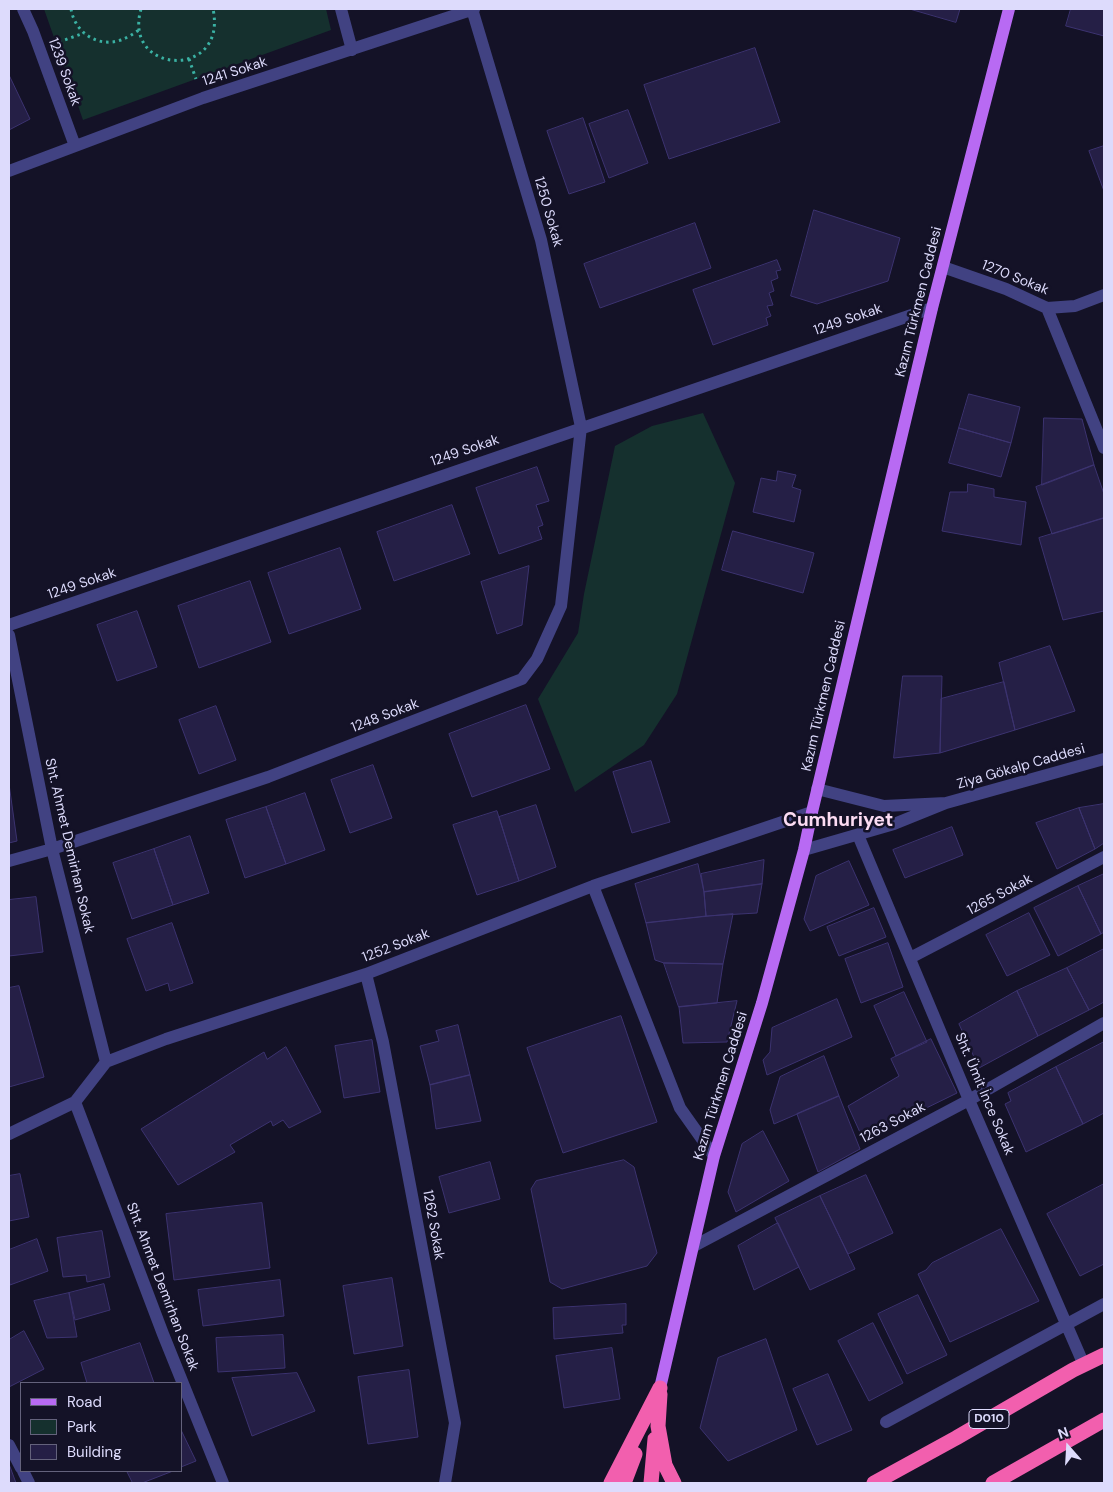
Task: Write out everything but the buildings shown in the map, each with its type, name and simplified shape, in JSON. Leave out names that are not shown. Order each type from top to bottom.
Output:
[{"type":"highway","name":"D010","points":[[874,1483],[1104,1354]]},
{"type":"highway","points":[[610,1483],[660,1388]]},
{"type":"highway","points":[[624,1483],[660,1388]]},
{"type":"highway","points":[[651,1483],[660,1388]]},
{"type":"highway","points":[[660,1388],[658,1426],[665,1465],[674,1483]]},
{"type":"highway","points":[[992,1483],[1104,1420]]},
{"type":"main road","name":"Kazım Türkmen Caddesi","points":[[660,1388],[714,1156],[762,1003],[804,850],[932,308],[1010,9]]},
{"type":"street","name":"1239 Sokak","points":[[23,9],[75,146]]},
{"type":"street","points":[[342,9],[352,50]]},
{"type":"street","name":"1241 Sokak","points":[[9,171],[203,98],[473,9]]},
{"type":"street","name":"1250 Sokak","points":[[473,9],[541,240],[581,427]]},
{"type":"street","name":"1270 Sokak","points":[[943,266],[1006,289],[1047,308],[1075,306],[1104,295]]},
{"type":"street","name":"1249 Sokak","points":[[9,625],[932,308]]},
{"type":"street","points":[[1047,308],[1104,448]]},
{"type":"street","name":"1248 Sokak","points":[[9,861],[52,849],[268,777],[522,679],[537,659],[561,606],[581,427]]},
{"type":"street","name":"Sht. Ahmet Demirhan Sokak","points":[[9,635],[10,649],[52,849],[106,1062]]},
{"type":"street","name":"Ziya Gökalp Caddesi","points":[[946,803],[1104,759]]},
{"type":"street","points":[[817,789],[884,806],[946,803]]},
{"type":"street","points":[[804,850],[894,824],[946,803]]},
{"type":"street","name":"1252 Sokak","points":[[106,1062],[166,1039],[366,974],[593,886],[812,812]]},
{"type":"street","name":"Sht. Ümit İnce Sokak","points":[[858,834],[969,1100],[1084,1365]]},
{"type":"street","name":"1265 Sokak","points":[[910,958],[1104,858]]},
{"type":"street","points":[[593,886],[680,1108],[714,1156]]},
{"type":"street","name":"1262 Sokak","points":[[366,974],[385,1052],[454,1423],[445,1483]]},
{"type":"street","name":"1263 Sokak","points":[[694,1246],[969,1100],[1104,1023]]},
{"type":"street","points":[[9,1134],[75,1102],[106,1062]]},
{"type":"street","name":"Sht. Ahmet Demirhan Sokak","points":[[75,1102],[163,1334],[223,1483]]},
{"type":"street","points":[[886,1422],[1104,1304]]},
{"type":"street","points":[[9,1445],[20,1465]]},
{"type":"path","points":[[71,9],[72,16],[78,27],[98,41],[111,43],[123,40],[139,30]]},
{"type":"path","points":[[141,9],[138,18],[143,43],[163,59],[176,61],[189,59],[200,53],[209,44],[214,33],[215,20],[213,9]]},
{"type":"path","points":[[39,49],[84,33]]},
{"type":"green space","points":[[44,9],[326,9],[331,30],[83,120]]},
{"type":"green space","points":[[703,413],[735,483],[677,694],[644,745],[575,792],[538,699],[578,633],[584,594],[615,446],[652,426]]},
{"type":"district","name":"Cumhuriyet","points":[[838,821]]}]
